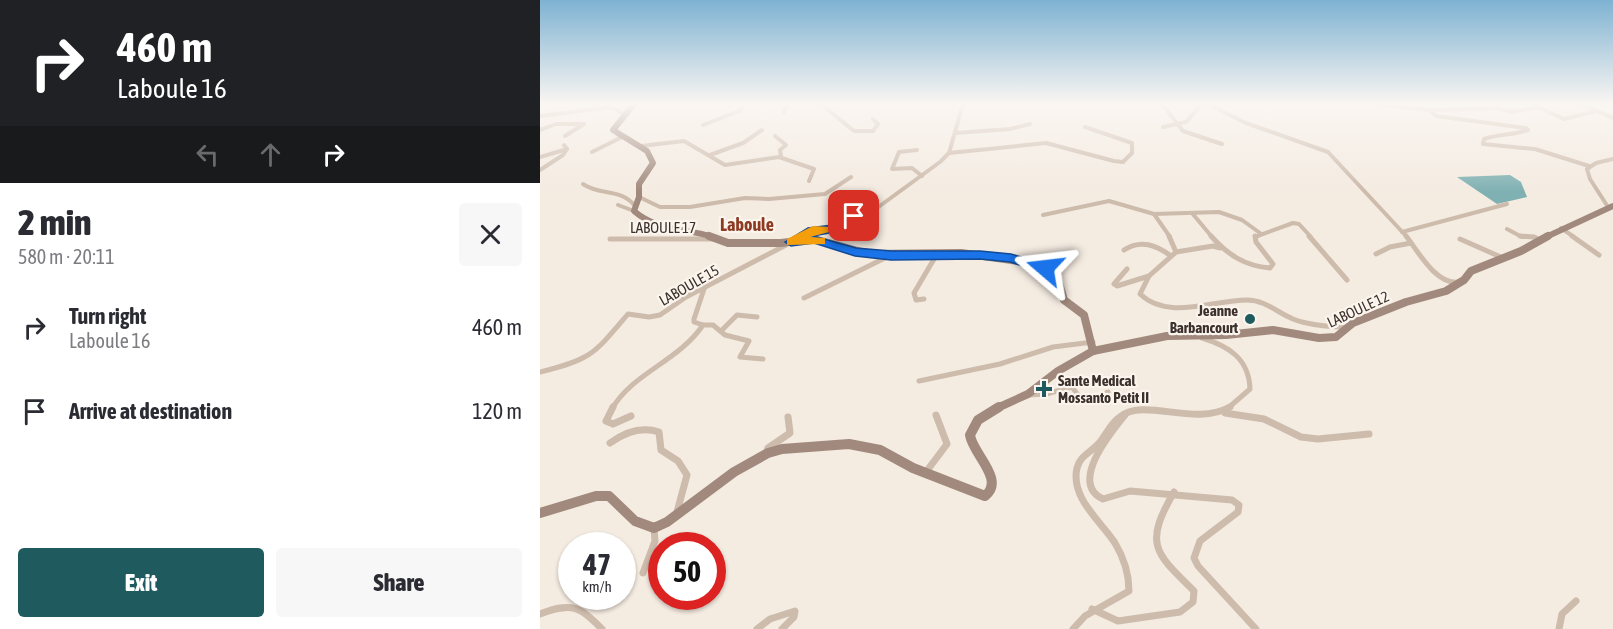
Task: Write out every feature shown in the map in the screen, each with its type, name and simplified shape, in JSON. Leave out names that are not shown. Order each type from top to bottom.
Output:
[{"type":"main road","points":[[617,133],[641,146],[653,163],[639,184],[639,197],[634,208],[642,218],[662,227],[740,244],[814,239],[855,252],[1011,258],[1045,268],[1058,280],[1064,300],[1084,315],[1093,346]]},
{"type":"main road","name":"LABOULE 12","points":[[926,472],[979,496],[989,493],[993,483],[990,471],[972,447],[972,428],[988,413],[1026,395],[1058,371],[1086,357],[1093,346],[1192,335],[1226,336],[1273,330],[1324,339],[1336,337],[1353,323],[1406,302],[1446,291],[1471,271],[1541,241],[1561,228],[1610,204]]},
{"type":"main road","points":[[540,513],[596,496],[609,496],[635,521],[654,528],[675,516],[734,472],[765,454],[782,449],[849,444],[893,455],[913,468],[926,472]]},
{"type":"street","points":[[565,136],[569,133]]},
{"type":"street","points":[[710,155],[743,143],[757,133]]},
{"type":"street","points":[[955,133],[949,153],[1054,143],[1089,152],[1109,161],[1125,161],[1132,153],[1132,143],[1107,133]]},
{"type":"street","points":[[1189,133],[1222,144]]},
{"type":"street","points":[[1275,133],[1328,152],[1402,232],[1440,278],[1451,283],[1460,282]]},
{"type":"street","points":[[1501,133],[1484,139],[1483,144],[1535,149],[1589,166],[1613,159]]},
{"type":"street","points":[[775,136],[781,138],[786,145],[780,150],[782,156]]},
{"type":"street","points":[[592,152],[622,137]]},
{"type":"street","points":[[641,146],[681,141],[710,155],[724,165],[766,156],[782,156],[814,169],[815,172],[808,181]]},
{"type":"street","points":[[540,157],[565,147],[563,155],[540,170]]},
{"type":"street","points":[[917,150],[898,152],[892,169],[912,168],[922,176]]},
{"type":"street","name":"LABOULE 15","points":[[540,372],[577,363],[597,351],[628,314],[657,316],[705,286],[813,230],[835,229],[854,216],[877,208],[922,176],[949,153]]},
{"type":"street","points":[[1589,166],[1587,176],[1610,204]]},
{"type":"street","points":[[639,197],[660,207],[690,207],[746,198],[769,199],[825,194],[851,177]]},
{"type":"street","points":[[583,184],[589,189],[621,193],[634,208]]},
{"type":"street","points":[[1043,215],[1109,201],[1154,214],[1219,212],[1242,220],[1260,233]]},
{"type":"street","points":[[1402,232],[1507,204]]},
{"type":"street","points":[[618,205],[634,208]]},
{"type":"street","points":[[1192,213],[1220,248],[1229,255],[1262,268],[1270,268],[1272,264],[1256,242],[1256,236],[1293,223],[1301,226],[1347,280]]},
{"type":"street","points":[[1154,214],[1167,230],[1174,254]]},
{"type":"street","points":[[1561,228],[1599,255]]},
{"type":"street","points":[[1507,229],[1524,238],[1531,236],[1541,241]]},
{"type":"street","name":"LABOULE 17","points":[[610,239],[715,239]]},
{"type":"street","points":[[1460,239],[1503,258]]},
{"type":"street","points":[[1124,250],[1133,243],[1146,243],[1174,254]]},
{"type":"street","points":[[1376,254],[1390,247],[1411,243]]},
{"type":"street","points":[[1220,248],[1213,246],[1174,254],[1149,276],[1140,294],[1144,299],[1156,305],[1186,308],[1255,300],[1294,319],[1348,328]]},
{"type":"street","points":[[924,299],[916,300],[914,292],[937,254]]},
{"type":"street","points":[[804,298],[820,288],[832,286],[891,255]]},
{"type":"street","points":[[1127,269],[1114,284],[1117,286],[1149,276]]},
{"type":"street","points":[[705,286],[694,322],[713,325],[725,335],[749,341],[740,357],[763,359]]},
{"type":"street","points":[[721,331],[739,314],[757,317]]},
{"type":"street","points":[[631,416],[613,424],[606,422],[611,407],[630,385],[675,355],[698,335],[703,325]]},
{"type":"street","points":[[1192,335],[1229,348],[1247,368],[1250,389],[1235,405],[1223,413]]},
{"type":"street","points":[[919,381],[1000,364],[1053,347],[1093,346]]},
{"type":"street","points":[[1026,395],[1046,394],[1072,387],[1081,399],[1089,402],[1108,392]]},
{"type":"street","points":[[1073,629],[1080,619],[1092,609],[1120,598],[1129,591],[1121,553],[1082,498],[1074,479],[1078,460],[1096,446],[1117,418],[1128,412],[1151,408],[1166,413],[1200,416],[1223,413],[1264,419],[1301,437],[1318,439],[1369,434]]},
{"type":"street","points":[[1128,412],[1092,464],[1090,474],[1094,492],[1103,499],[1130,491],[1174,492],[1232,500],[1239,504],[1238,512],[1200,541],[1194,558],[1198,566],[1256,629]]},
{"type":"street","points":[[926,472],[947,444],[936,415]]},
{"type":"street","points":[[765,454],[768,448],[790,433],[788,417]]},
{"type":"street","points":[[610,443],[628,431],[648,429],[658,432],[661,450],[682,465],[687,475],[675,516]]},
{"type":"street","points":[[1092,609],[1119,621],[1180,612],[1189,608],[1193,602],[1194,591],[1168,567],[1155,541],[1154,532],[1159,516],[1174,492]]},
{"type":"street","points":[[643,573],[655,541],[654,528]]},
{"type":"street","points":[[1559,629],[1562,614],[1576,601]]},
{"type":"street","points":[[540,614],[572,605],[580,607],[602,629]]},
{"type":"street","points":[[757,629],[770,619],[795,611],[794,617],[782,629]]},
{"type":"water","points":[[1510,175],[1521,182],[1527,197],[1497,204],[1457,177]]},
{"type":"slow traffic","points":[[820,241],[814,239],[791,242],[813,230],[825,229]]},
{"type":"place","name":"Jeanne Barbancourt","points":[[1250,319]]},
{"type":"place","name":"Sante Medical Mossanto Petit II","points":[[1044,389]]},
{"type":"district","name":"Laboule","points":[[747,224]]},
{"type":"route","points":[[854,216],[835,229],[813,230],[791,242],[814,239],[869,254],[961,253],[1011,258],[1045,268]]}]
